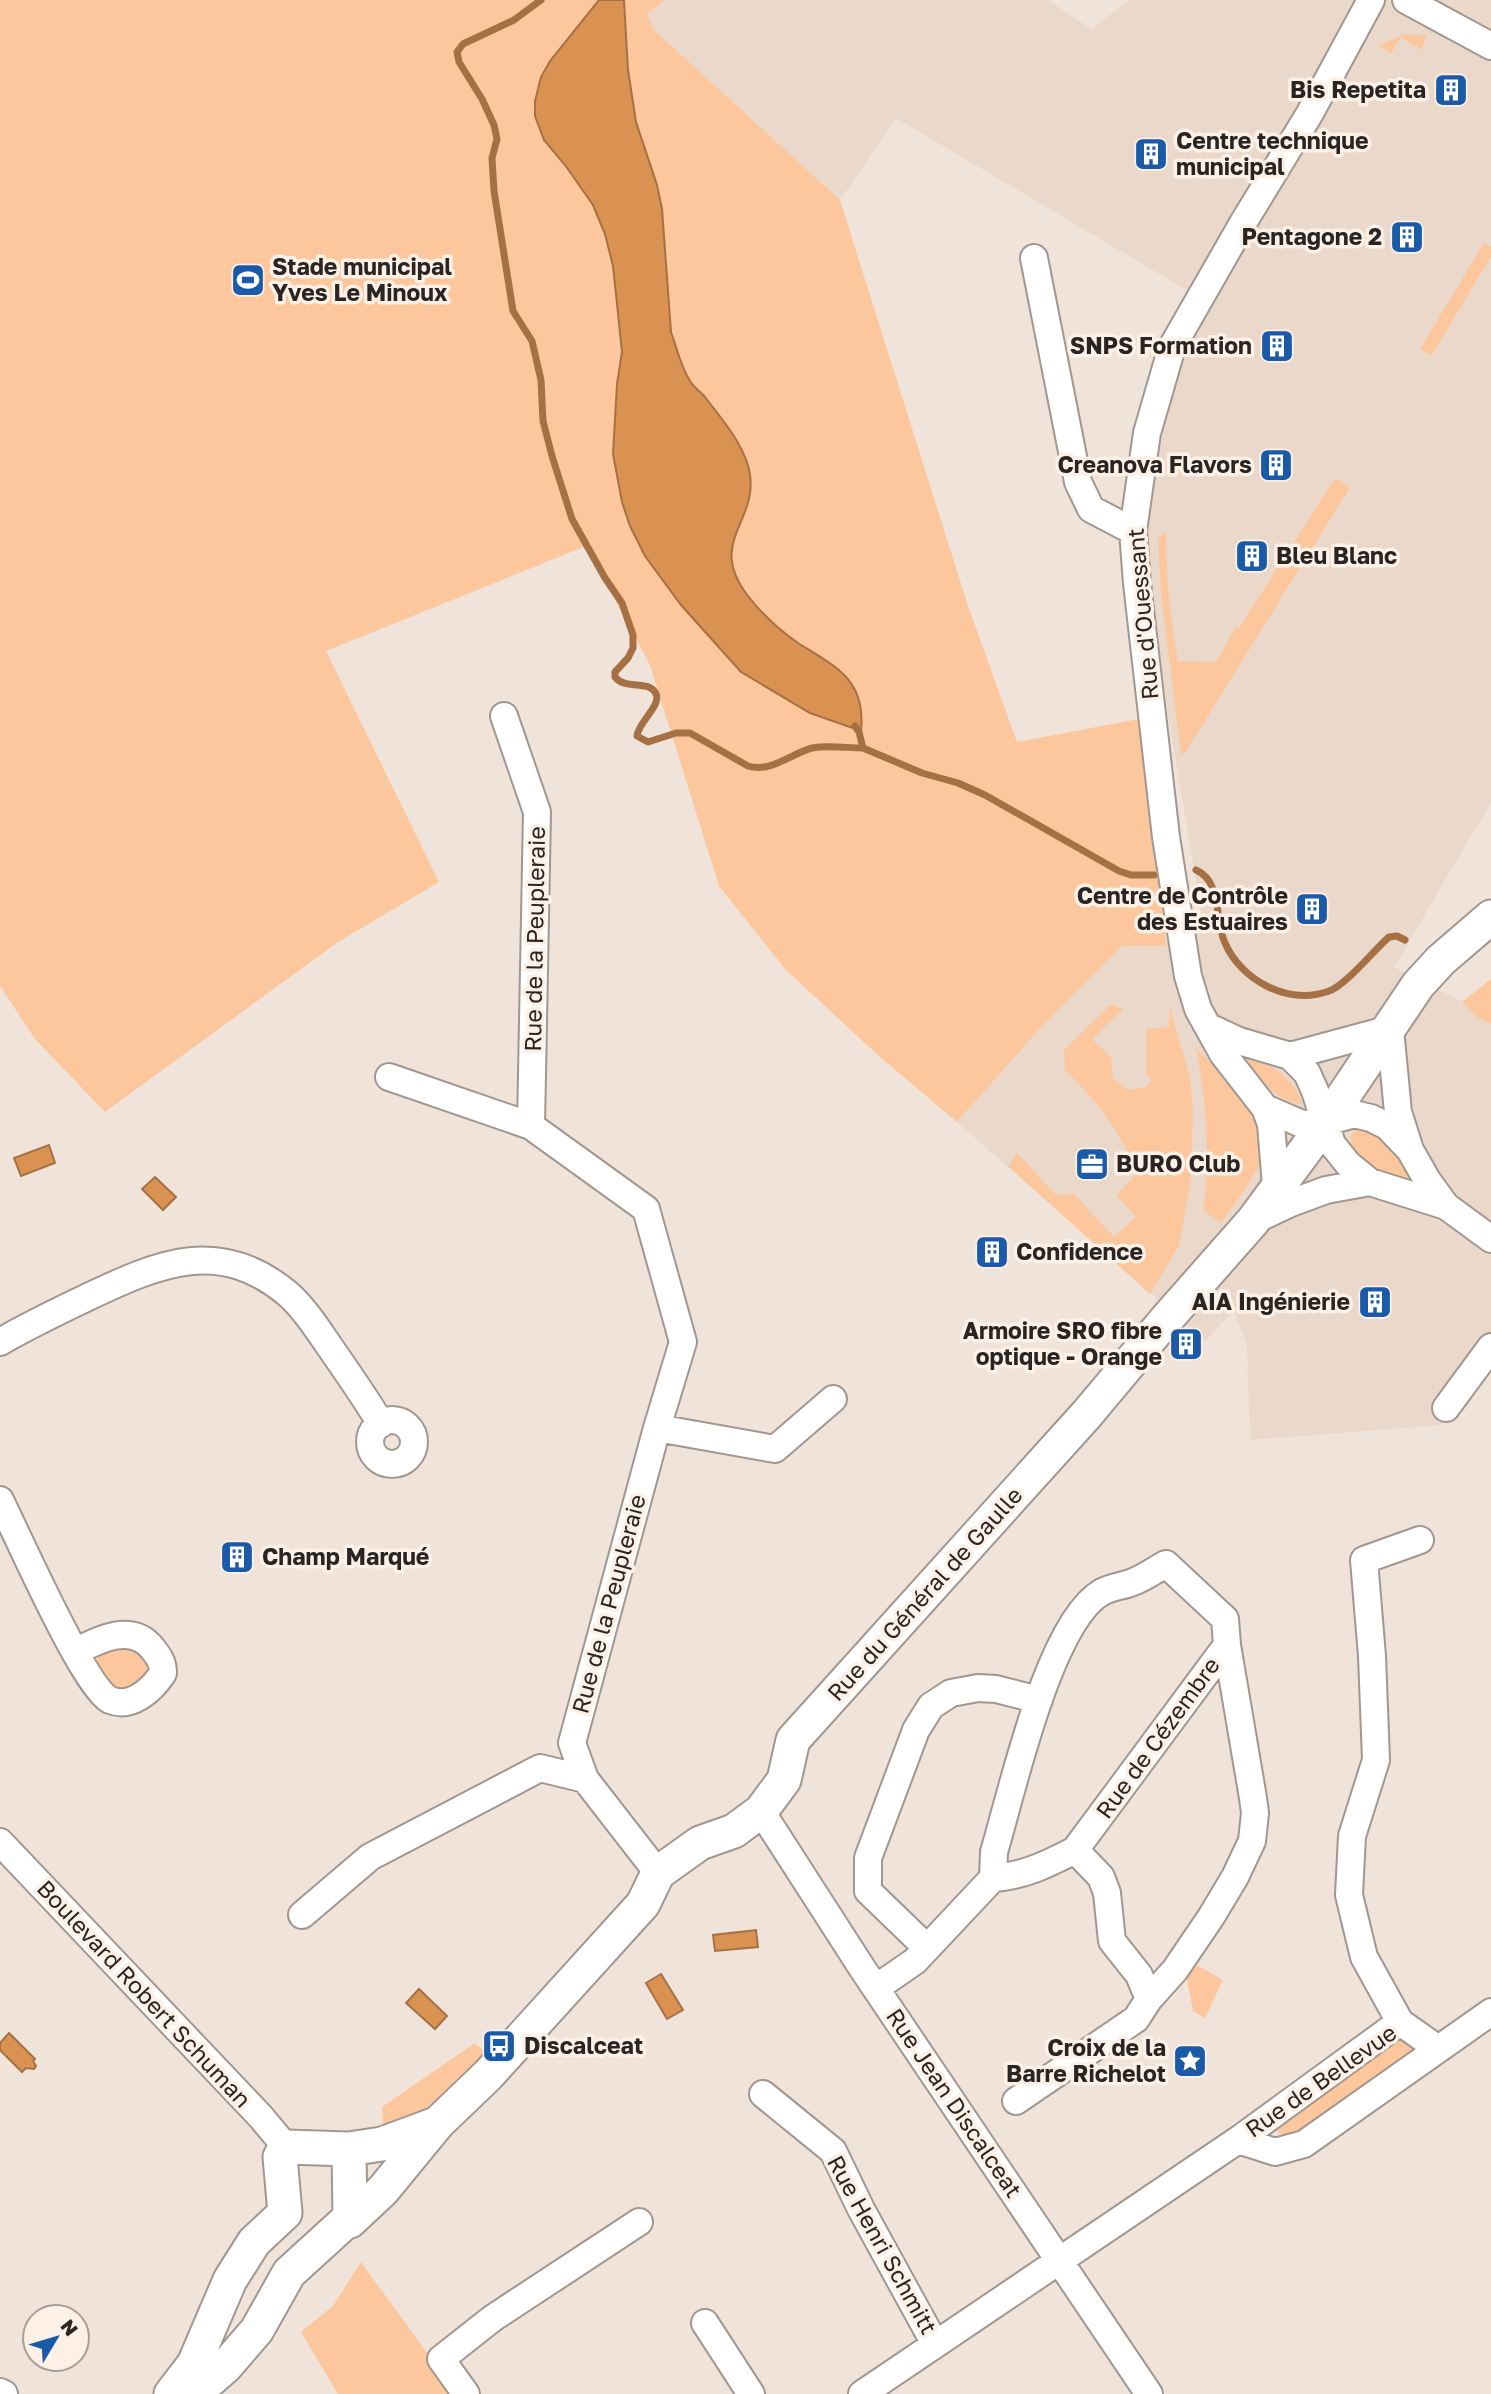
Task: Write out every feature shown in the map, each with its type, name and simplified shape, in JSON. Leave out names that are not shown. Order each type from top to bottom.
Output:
[{"type":"main road","name":"Rue du Général de Gaulle","points":[[194,2394],[226,2366],[257,2330],[289,2273],[383,2190],[438,2123],[488,2075],[643,1904],[659,1873],[700,1843],[734,1831],[761,1811],[783,1780],[793,1740],[1087,1414],[1253,1221],[1325,1122],[1418,985],[1441,960],[1491,917]]},
{"type":"main road","name":"Rue du Général de Gaulle","points":[[1390,1029],[1491,945]]},
{"type":"main road","name":"Rue du Général de Gaulle","points":[[286,2147],[349,2149],[382,2144],[438,2123]]},
{"type":"main road","points":[[285,2213],[280,2157],[286,2147]]},
{"type":"main road","points":[[285,2213],[348,2221],[349,2149]]},
{"type":"main road","points":[[171,2394],[194,2364],[230,2280],[254,2242],[285,2213]]},
{"type":"street","name":"Rue d'Ouessant","points":[[1276,1186],[1271,1125],[1265,1108],[1223,1054],[1198,1009],[1188,976],[1174,896],[1135,572],[1133,531],[1147,433],[1172,346],[1310,113],[1371,0]]},
{"type":"street","points":[[1406,0],[1491,46]]},
{"type":"street","points":[[1034,258],[1078,482],[1091,509],[1133,531]]},
{"type":"street","name":"Rue de la Peupleraie","points":[[503,716],[537,812],[531,1126]]},
{"type":"street","points":[[1209,1027],[1239,1041],[1290,1056],[1307,1073],[1332,1144],[1348,1164],[1370,1182],[1446,1206],[1491,1238]]},
{"type":"street","points":[[1290,1056],[1390,1029],[1398,1112],[1410,1150],[1446,1206]]},
{"type":"street","name":"Rue de la Peupleraie","points":[[389,1077],[531,1126],[646,1209],[683,1342],[572,1742],[585,1779],[659,1873]]},
{"type":"street","name":"Rue d'Ouessant","points":[[1265,1108],[1302,1124],[1325,1122]]},
{"type":"street","points":[[1325,1122],[1354,1114],[1371,1118],[1387,1126],[1410,1150]]},
{"type":"street","points":[[1253,1221],[1325,1190],[1370,1182]]},
{"type":"street","points":[[0,1342],[28,1325],[141,1272],[164,1264],[189,1261],[230,1264],[252,1271],[290,1296],[310,1319],[381,1424]]},
{"type":"street","points":[[1446,1408],[1491,1347]]},
{"type":"street","points":[[657,1428],[775,1449],[833,1399]]},
{"type":"street","points":[[0,1500],[75,1652]]},
{"type":"street","points":[[1399,2022],[1364,1957],[1349,1895],[1351,1848],[1352,1836],[1376,1760],[1372,1656],[1364,1560],[1420,1540]]},
{"type":"street","name":"Rue de Cézembre","points":[[1166,1564],[1225,1619],[1227,1645],[1075,1850],[1044,1866],[1013,1876],[993,1878],[994,1852],[1039,1700],[1063,1639],[1081,1613],[1102,1592],[1135,1581],[1166,1564]]},
{"type":"street","points":[[1016,2101],[1136,2020],[1211,1917],[1252,1842],[1255,1813],[1227,1645]]},
{"type":"street","points":[[927,1948],[868,1891],[868,1858],[916,1730],[931,1706],[951,1693],[978,1688],[996,1689],[1039,1700]]},
{"type":"street","points":[[302,1915],[370,1857],[540,1768],[585,1779]]},
{"type":"street","name":"Rue Jean Discalceat","points":[[761,1811],[876,1988],[1149,2394]]},
{"type":"street","name":"Boulevard Robert Schuman","points":[[0,1842],[261,2117],[286,2147]]},
{"type":"street","points":[[1075,1850],[1101,1877],[1107,1893],[1112,1941],[1139,1975],[1149,1999]]},
{"type":"street","points":[[876,1988],[903,1971],[993,1878]]},
{"type":"street","name":"Rue de Bellevue","points":[[1238,2140],[1275,2152],[1304,2144],[1491,2012]]},
{"type":"street","name":"Rue de Bellevue","points":[[862,2394],[1238,2140],[1399,2022],[1438,2049]]},
{"type":"street","name":"Rue Henri Schmitt","points":[[763,2094],[834,2151],[861,2209],[935,2344]]},
{"type":"street","points":[[466,2394],[441,2359],[493,2318],[639,2222]]},
{"type":"street","points":[[705,2323],[751,2394]]},
{"type":"shaded area","points":[[0,0],[665,0],[647,14],[653,29],[840,200],[968,606],[1017,742],[1139,719],[1167,946],[1122,946],[1037,1032],[957,1122],[881,1058],[786,970],[719,886],[650,665],[586,546],[326,651],[439,882],[338,942],[105,1112],[35,1039],[0,986]]},
{"type":"shaded area","points":[[599,0],[624,0],[628,70],[636,122],[662,209],[671,332],[687,375],[730,431],[749,469],[751,487],[748,503],[733,545],[732,560],[736,577],[748,596],[771,621],[846,677],[859,699],[861,731],[810,713],[741,672],[681,605],[645,556],[630,526],[622,502],[613,454],[617,384],[622,352],[613,266],[605,234],[593,205],[544,140],[535,116],[535,101],[541,77],[550,61]]},
{"type":"shaded area","points":[[665,0],[1048,0],[1091,29],[1130,0],[1491,0],[1491,802],[1394,967],[1462,1002],[1478,1018],[1491,1024],[1491,1371],[1464,1410],[1442,1425],[1250,1440],[1247,1345],[1234,1310],[1205,1341],[957,1122],[1037,1032],[1122,946],[1167,946],[1204,928],[1168,715],[1146,557],[1146,503],[1156,437],[1200,298],[896,118],[840,200],[653,29],[646,14]]},
{"type":"shaded area","points":[[1405,34],[1427,35],[1421,50],[1401,37],[1391,53],[1379,45]]},
{"type":"shaded area","points":[[1484,243],[1491,247],[1491,257],[1432,355],[1420,349]]},
{"type":"shaded area","points":[[1335,478],[1350,487],[1185,753],[1181,754],[1161,592],[1158,538],[1166,532],[1169,596],[1178,661],[1216,662],[1234,630],[1239,628]]},
{"type":"shaded area","points":[[1491,979],[1491,1024],[1478,1018],[1462,1002]]},
{"type":"shaded area","points":[[1113,1005],[1123,1009],[1092,1039],[1111,1057],[1113,1078],[1128,1090],[1146,1087],[1152,1079],[1146,1074],[1146,1029],[1169,1027],[1170,1007],[1190,1078],[1193,1113],[1190,1185],[1179,1246],[1150,1294],[1008,1166],[1017,1153],[1056,1195],[1074,1194],[1114,1237],[1136,1217],[1116,1195],[1137,1174],[1124,1144],[1088,1093],[1065,1070],[1064,1050]]},
{"type":"shaded area","points":[[1196,1048],[1250,1105],[1262,1133],[1264,1148],[1259,1165],[1221,1223],[1203,1210],[1207,1170],[1206,1129]]},
{"type":"shaded area","points":[[1250,1056],[1282,1074],[1294,1087],[1302,1104],[1294,1103],[1271,1089],[1246,1062],[1246,1058]]},
{"type":"shaded area","points":[[1364,1129],[1384,1139],[1397,1151],[1417,1187],[1369,1169],[1352,1153],[1351,1135],[1355,1130]]},
{"type":"shaded area","points":[[49,1145],[55,1163],[21,1176],[14,1158]]},
{"type":"shaded area","points":[[155,1177],[176,1197],[163,1210],[142,1189]]},
{"type":"shaded area","points":[[129,1645],[143,1657],[153,1674],[118,1695],[98,1668],[97,1662],[104,1653]]},
{"type":"shaded area","points":[[756,1930],[758,1947],[715,1951],[713,1935]]},
{"type":"shaded area","points":[[1193,1963],[1223,1980],[1205,2018],[1193,2011],[1186,1974]]},
{"type":"shaded area","points":[[661,1974],[683,2010],[667,2019],[646,1983]]},
{"type":"shaded area","points":[[419,1989],[447,2016],[435,2029],[406,2003]]},
{"type":"shaded area","points":[[9,2033],[35,2059],[34,2069],[26,2068],[22,2072],[0,2050],[0,2043]]},
{"type":"shaded area","points":[[1397,2034],[1421,2047],[1289,2140],[1276,2130],[1277,2121]]},
{"type":"shaded area","points":[[475,2043],[485,2052],[433,2107],[384,2132],[382,2107]]},
{"type":"shaded area","points":[[361,2262],[430,2357],[451,2394],[338,2394],[301,2332],[333,2306]]},
{"type":"waterway","points":[[541,0],[514,20],[463,44],[457,52],[459,62],[482,99],[494,125],[497,139],[492,158],[494,191],[513,311],[532,341],[541,380],[543,421],[552,456],[572,519],[622,603],[633,635],[633,648],[615,672],[615,677],[624,683],[647,686],[657,697],[654,708],[637,736],[648,742],[676,733],[690,733],[748,766],[756,767],[773,765],[812,748],[863,748]]},
{"type":"waterway","points":[[855,726],[863,748],[922,773],[958,783],[985,795],[1119,871],[1131,875],[1154,875]]},
{"type":"waterway","points":[[1196,870],[1205,876],[1214,892],[1222,934],[1232,956],[1254,978],[1282,992],[1313,995],[1329,991],[1351,975],[1389,937],[1397,936],[1405,940]]},
{"type":"waterway","points":[[1208,921],[1222,932]]},
{"type":"place","name":"Bis Repetita","points":[[1451,90]]},
{"type":"place","name":"Centre technique municipal","points":[[1151,154]]},
{"type":"place","name":"Pentagone 2","points":[[1407,237]]},
{"type":"place","name":"Stade municipal Yves Le Minoux","points":[[248,280]]},
{"type":"place","name":"SNPS Formation","points":[[1277,346]]},
{"type":"place","name":"Creanova Flavors","points":[[1276,465]]},
{"type":"place","name":"Bleu Blanc","points":[[1252,556]]},
{"type":"place","name":"Centre de Contrôle des Estuaires","points":[[1312,909]]},
{"type":"place","name":"BURO Club","points":[[1092,1164]]},
{"type":"place","name":"Confidence","points":[[992,1252]]},
{"type":"place","name":"AIA Ingénierie","points":[[1375,1302]]},
{"type":"place","name":"Armoire SRO fibre optique - Orange","points":[[1186,1344]]},
{"type":"place","name":"Champ Marqué","points":[[237,1557]]},
{"type":"place","name":"Discalceat","points":[[499,2046]]},
{"type":"place","name":"Croix de la Barre Richelot","points":[[1190,2061]]}]
